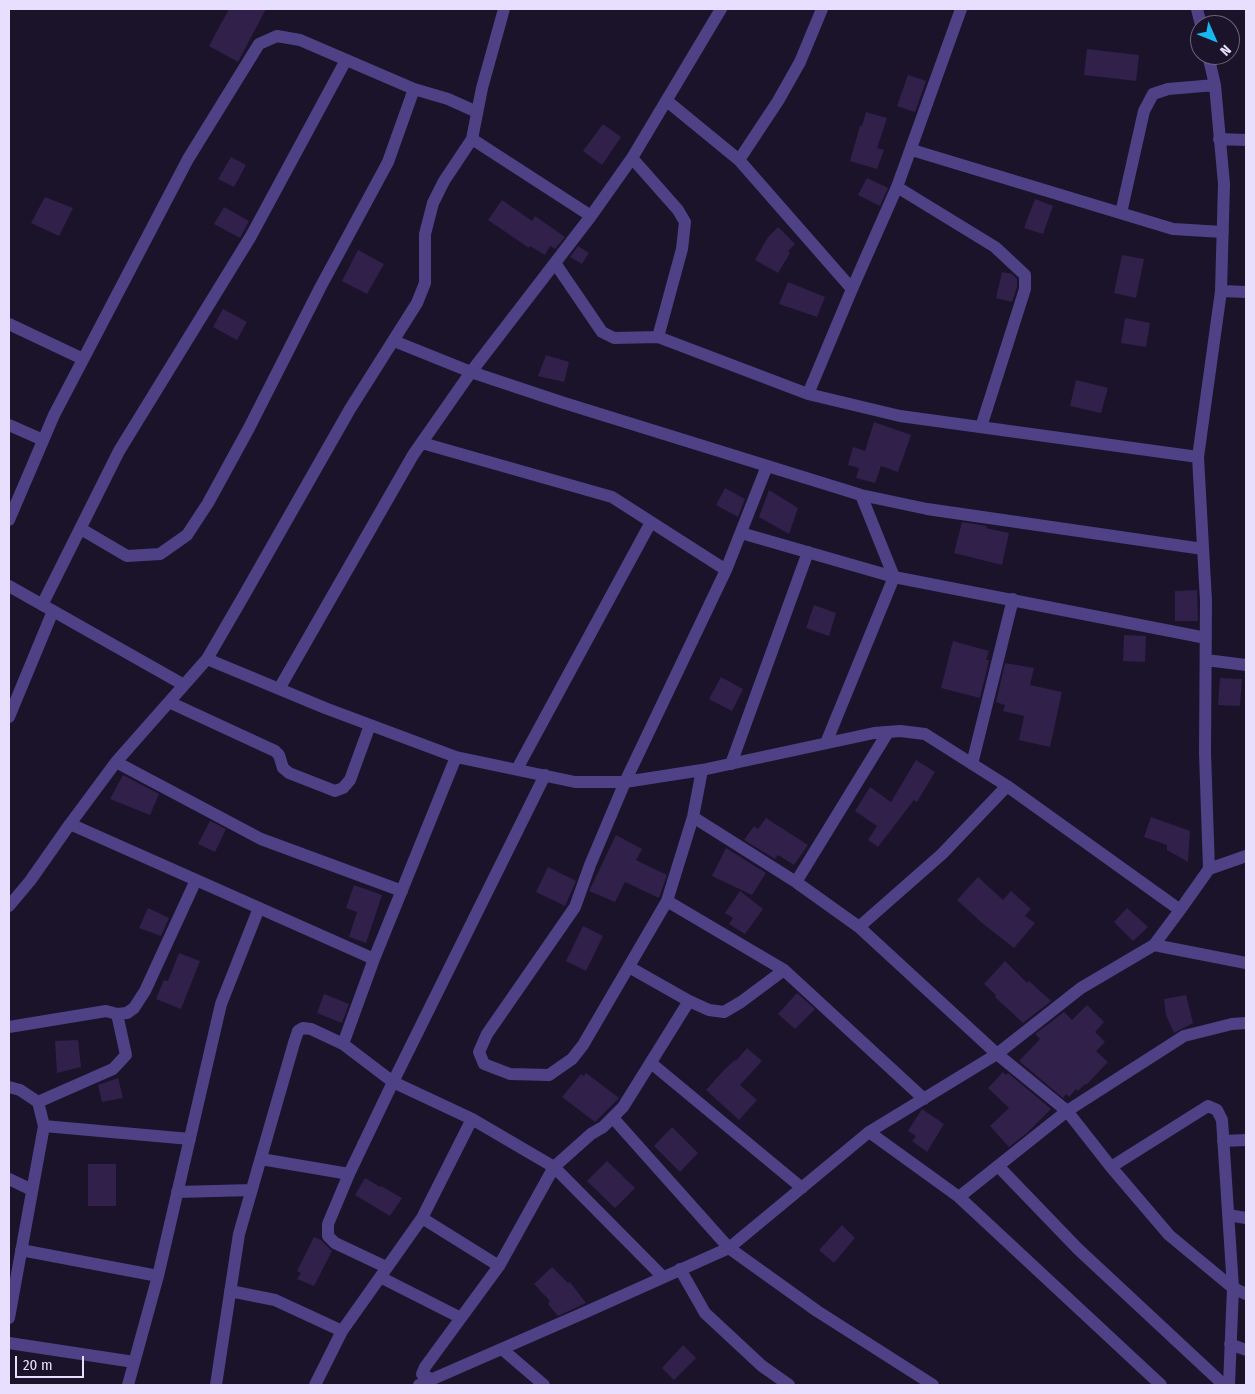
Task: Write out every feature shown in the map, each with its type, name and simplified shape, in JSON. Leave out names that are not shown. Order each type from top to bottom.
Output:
[{"type":"street","points":[[9,906],[30,882],[116,762],[206,659],[350,409],[417,303],[425,283],[425,234],[433,204],[444,181],[472,139],[482,88],[504,9]]},
{"type":"street","points":[[280,689],[413,455],[471,372],[591,216],[632,158],[721,9]]},
{"type":"street","points":[[739,160],[778,102],[800,62],[822,9]]},
{"type":"street","points":[[808,394],[912,150],[961,9]]},
{"type":"street","points":[[10,514],[54,415],[188,158],[259,44],[277,36],[300,40],[414,89],[448,99],[477,112]]},
{"type":"street","points":[[9,717],[48,608],[81,529],[119,451],[251,236],[346,60]]},
{"type":"street","points":[[1209,869],[1204,753],[1206,601],[1198,457],[1222,291],[1224,184],[1215,85],[1210,65]]},
{"type":"street","points":[[1120,213],[1144,111],[1153,94],[1168,89],[1215,85]]},
{"type":"street","points":[[81,529],[128,556],[160,554],[187,535],[208,503],[249,428],[320,288],[388,162],[414,89]]},
{"type":"street","points":[[667,101],[739,160],[852,289]]},
{"type":"street","points":[[472,139],[591,216]]},
{"type":"street","points":[[1220,139],[1246,140]]},
{"type":"street","points":[[912,150],[1173,229],[1223,232]]},
{"type":"street","points":[[632,158],[678,210],[685,222],[682,249],[658,337]]},
{"type":"street","points":[[897,187],[995,247],[1025,275],[1025,289],[981,427]]},
{"type":"street","points":[[555,263],[602,332],[614,338],[658,337],[808,394],[900,416],[1198,457]]},
{"type":"street","points":[[1222,291],[1246,292]]},
{"type":"street","points":[[9,324],[83,359]]},
{"type":"street","points":[[394,341],[471,372],[561,402],[861,495],[927,509],[1203,549]]},
{"type":"street","points":[[9,425],[42,440]]},
{"type":"street","points":[[422,443],[612,497],[726,570]]},
{"type":"street","points":[[702,770],[693,817],[667,901],[583,1044],[572,1059],[549,1075],[510,1074],[484,1064],[479,1052],[487,1034],[575,907],[590,865],[625,782],[726,570],[768,466]]},
{"type":"street","points":[[826,743],[894,577],[861,495]]},
{"type":"street","points":[[518,769],[651,522]]},
{"type":"street","points":[[741,533],[894,577],[1206,638]]},
{"type":"street","points":[[730,764],[808,552]]},
{"type":"street","points":[[9,586],[184,684]]},
{"type":"street","points":[[972,764],[1013,599]]},
{"type":"street","points":[[206,659],[370,725],[456,757],[576,782],[625,782],[702,770],[874,733],[900,731],[925,734],[1007,786],[1180,910]]},
{"type":"street","points":[[1206,660],[1246,665]]},
{"type":"street","points":[[169,702],[275,750],[279,755],[283,768],[289,773],[335,792],[343,788],[350,780],[370,725]]},
{"type":"street","points":[[796,882],[888,732]]},
{"type":"street","points":[[343,1044],[374,959],[456,757]]},
{"type":"street","points":[[116,762],[260,839],[402,891]]},
{"type":"street","points":[[462,1318],[335,1243],[328,1236],[328,1224],[349,1174],[393,1082],[545,775]]},
{"type":"street","points":[[859,927],[942,854],[1007,786]]},
{"type":"street","points":[[693,817],[796,882],[859,927],[996,1054],[1067,1111],[1111,1167],[1169,1235],[1233,1288],[1246,1294]]},
{"type":"street","points":[[70,824],[374,959]]},
{"type":"street","points":[[689,1002],[623,1107],[613,1118],[554,1167],[499,1266],[425,1367],[422,1374],[425,1382],[729,1248],[869,1132],[996,1054],[1081,988],[1154,945],[1209,869],[1246,856]]},
{"type":"street","points":[[9,1027],[106,1010],[117,1014],[127,1013],[134,1008],[145,991],[196,880]]},
{"type":"street","points":[[667,901],[784,970],[924,1099]]},
{"type":"street","points":[[128,1385],[158,1276],[221,1004],[259,908]]},
{"type":"street","points":[[1154,945],[1246,963]]},
{"type":"street","points":[[628,967],[689,1002],[709,1010],[724,1012],[784,970]]},
{"type":"street","points":[[38,1102],[113,1070],[126,1054],[117,1014]]},
{"type":"street","points":[[959,1197],[1067,1111],[1184,1036],[1232,1024],[1246,1023]]},
{"type":"street","points":[[216,1385],[239,1234],[298,1031],[303,1028],[311,1029],[343,1044],[393,1082],[472,1119],[554,1167],[663,1277]]},
{"type":"street","points":[[651,1063],[802,1188]]},
{"type":"street","points":[[9,1087],[20,1090],[38,1102],[44,1126],[21,1250],[13,1268],[9,1318]]},
{"type":"street","points":[[1111,1167],[1208,1106],[1217,1110],[1222,1120],[1233,1288],[1229,1385]]},
{"type":"street","points":[[613,1118],[729,1248],[816,1311],[933,1385]]},
{"type":"street","points":[[315,1385],[342,1331],[422,1218],[472,1119]]},
{"type":"street","points":[[44,1126],[190,1139]]},
{"type":"street","points":[[869,1132],[959,1197],[1161,1385]]},
{"type":"street","points":[[1223,1141],[1246,1140]]},
{"type":"street","points":[[261,1159],[349,1174]]},
{"type":"street","points":[[998,1166],[1078,1249],[1224,1385]]},
{"type":"street","points":[[9,1179],[32,1190]]},
{"type":"street","points":[[177,1192],[252,1190]]},
{"type":"street","points":[[1228,1215],[1246,1218]]},
{"type":"street","points":[[422,1218],[499,1266]]},
{"type":"street","points":[[21,1250],[158,1276]]},
{"type":"street","points":[[680,1269],[706,1313],[762,1366],[789,1385]]},
{"type":"street","points":[[230,1291],[275,1300],[342,1331]]},
{"type":"street","points":[[9,1343],[134,1362]]},
{"type":"street","points":[[1230,1344],[1246,1350]]},
{"type":"street","points":[[502,1349],[544,1385]]},
{"type":"building","points":[[229,9],[266,9],[238,62],[209,46]]},
{"type":"building","points":[[1087,49],[1139,55],[1136,81],[1084,75]]},
{"type":"building","points":[[908,75],[926,81],[915,112],[897,106]]},
{"type":"building","points":[[866,112],[887,118],[877,148],[884,150],[877,169],[850,161]]},
{"type":"building","points":[[603,124],[621,137],[602,165],[583,151]]},
{"type":"building","points":[[231,157],[246,165],[234,187],[218,179]]},
{"type":"building","points":[[867,178],[888,188],[880,206],[858,195]]},
{"type":"building","points":[[45,197],[73,208],[59,236],[31,223]]},
{"type":"building","points":[[1035,199],[1053,206],[1043,234],[1024,228]]},
{"type":"building","points":[[502,200],[532,221],[535,216],[565,237],[555,249],[550,246],[545,255],[530,246],[529,248],[488,220]]},
{"type":"building","points":[[224,207],[249,221],[240,238],[214,224]]},
{"type":"building","points":[[778,227],[795,244],[788,251],[790,253],[778,273],[755,260],[768,237]]},
{"type":"building","points":[[578,246],[589,253],[582,264],[570,257]]},
{"type":"building","points":[[358,250],[384,264],[367,294],[342,281]]},
{"type":"building","points":[[1122,255],[1144,259],[1136,298],[1114,293]]},
{"type":"building","points":[[1002,272],[1012,274],[1017,279],[1017,287],[1012,302],[996,298]]},
{"type":"building","points":[[788,282],[825,297],[817,317],[779,304]]},
{"type":"building","points":[[223,309],[247,322],[237,340],[213,327]]},
{"type":"building","points":[[1125,318],[1150,323],[1146,347],[1121,343]]},
{"type":"building","points":[[546,355],[569,362],[564,382],[538,376]]},
{"type":"building","points":[[1076,380],[1108,388],[1101,413],[1070,406]]},
{"type":"building","points":[[874,422],[911,435],[898,472],[881,466],[875,483],[856,478],[859,468],[848,465],[853,447],[865,451]]},
{"type":"building","points":[[725,488],[745,499],[738,517],[716,505]]},
{"type":"building","points":[[769,490],[798,508],[789,534],[759,517]]},
{"type":"building","points":[[962,522],[987,526],[986,528],[1009,533],[1002,565],[954,553]]},
{"type":"building","points":[[1197,590],[1198,621],[1175,621],[1175,591]]},
{"type":"building","points":[[814,605],[836,613],[829,636],[806,628]]},
{"type":"building","points":[[1124,635],[1146,636],[1145,662],[1123,661]]},
{"type":"building","points":[[953,641],[989,651],[986,660],[989,660],[980,698],[941,688]]},
{"type":"building","points":[[1005,663],[1034,668],[1030,685],[1062,692],[1050,747],[1019,740],[1024,716],[1003,711],[1005,705],[996,702]]},
{"type":"building","points":[[721,677],[743,689],[732,711],[709,699]]},
{"type":"building","points":[[1220,678],[1242,679],[1240,706],[1218,705]]},
{"type":"building","points":[[916,760],[935,772],[917,802],[914,800],[878,847],[868,840],[877,826],[855,811],[870,787],[891,802]]},
{"type":"building","points":[[123,775],[159,794],[150,815],[110,799]]},
{"type":"building","points":[[1151,817],[1190,831],[1188,862],[1167,850],[1167,845],[1144,837]]},
{"type":"building","points":[[766,818],[808,845],[794,865],[778,855],[775,859],[744,840],[754,826],[758,829]]},
{"type":"building","points":[[210,821],[226,829],[215,852],[198,844]]},
{"type":"building","points":[[616,835],[642,849],[636,860],[667,875],[659,898],[625,882],[615,902],[589,891]]},
{"type":"building","points":[[726,848],[766,873],[752,895],[712,876]]},
{"type":"building","points":[[548,867],[576,881],[565,906],[536,892]]},
{"type":"building","points":[[978,877],[1003,900],[1011,891],[1031,909],[1025,916],[1035,923],[1014,948],[957,900]]},
{"type":"building","points":[[354,885],[382,895],[366,943],[349,937],[357,912],[346,908]]},
{"type":"building","points":[[740,891],[763,909],[745,934],[729,924],[733,918],[725,913]]},
{"type":"building","points":[[148,908],[169,918],[161,936],[139,928]]},
{"type":"building","points":[[1127,908],[1148,927],[1133,941],[1114,922]]},
{"type":"building","points":[[583,926],[603,936],[586,971],[566,961]]},
{"type":"building","points":[[179,953],[200,961],[181,1009],[156,999],[164,980],[168,981]]},
{"type":"building","points":[[1005,961],[1027,983],[1029,981],[1051,1001],[1023,1023],[984,984]]},
{"type":"building","points":[[797,993],[815,1009],[795,1029],[778,1014]]},
{"type":"building","points":[[324,994],[349,1004],[342,1023],[317,1013]]},
{"type":"building","points":[[1186,995],[1193,1023],[1174,1033],[1166,1015],[1164,999]]},
{"type":"building","points":[[1087,1005],[1104,1022],[1095,1032],[1105,1042],[1096,1051],[1108,1062],[1086,1085],[1078,1091],[1076,1089],[1069,1097],[1066,1094],[1063,1098],[1019,1061],[1040,1039],[1035,1034],[1064,1012],[1072,1020]]},
{"type":"building","points":[[78,1040],[81,1067],[57,1073],[55,1041]]},
{"type":"building","points":[[747,1048],[762,1061],[740,1085],[757,1100],[739,1120],[706,1090]]},
{"type":"building","points":[[1003,1072],[1006,1075],[1008,1073],[1051,1109],[1027,1133],[1009,1147],[990,1126],[1009,1108],[988,1088]]},
{"type":"building","points":[[586,1073],[619,1098],[595,1122],[562,1097],[581,1074],[584,1076]]},
{"type":"building","points":[[118,1078],[123,1098],[102,1102],[98,1085]]},
{"type":"building","points":[[922,1109],[944,1124],[927,1152],[912,1141],[916,1136],[908,1131]]},
{"type":"building","points":[[672,1127],[698,1153],[680,1172],[654,1146]]},
{"type":"building","points":[[607,1161],[635,1188],[615,1208],[587,1181]]},
{"type":"building","points":[[88,1164],[116,1164],[116,1206],[88,1206]]},
{"type":"building","points":[[365,1178],[402,1198],[390,1216],[355,1195]]},
{"type":"building","points":[[842,1225],[855,1238],[834,1263],[819,1250]]},
{"type":"building","points":[[314,1237],[321,1240],[332,1251],[314,1286],[297,1279],[301,1273],[297,1271]]},
{"type":"building","points":[[552,1267],[568,1283],[570,1282],[586,1303],[558,1316],[548,1304],[550,1301],[534,1284]]},
{"type":"building","points":[[683,1345],[696,1358],[674,1380],[662,1368]]}]
